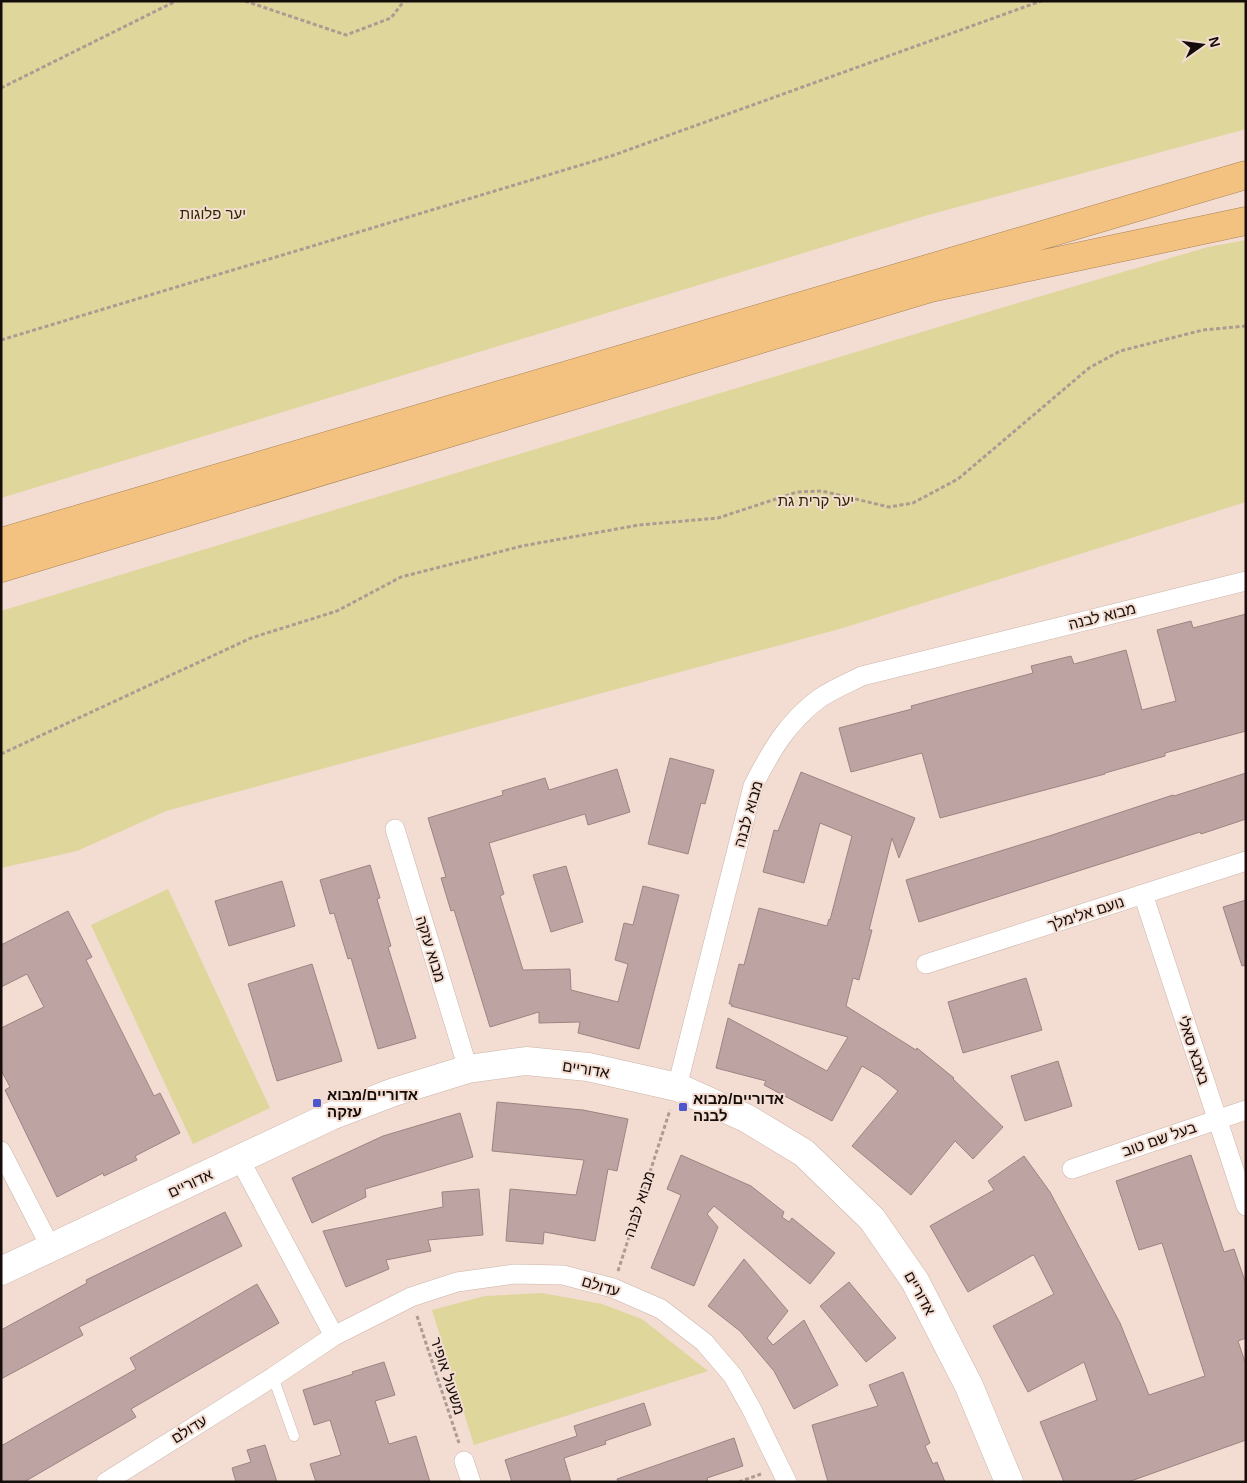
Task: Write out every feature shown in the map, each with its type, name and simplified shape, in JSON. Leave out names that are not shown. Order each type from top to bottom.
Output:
[{"type":"highway","points":[[1,542],[1246,175]]},
{"type":"highway","points":[[1,568],[930,288],[1246,221]]},
{"type":"street","name":"מבוא לבנה","points":[[677,1087],[753,786],[769,755],[790,725],[821,698],[862,676],[1246,581]]},
{"type":"street","name":"מבוא עזקה","points":[[395,829],[468,1069]]},
{"type":"street","name":"נועם אלימלך","points":[[926,964],[1246,861]]},
{"type":"street","name":"באבא סאלי","points":[[1143,894],[1246,1206]]},
{"type":"street","name":"אדוריים","points":[[1,1271],[331,1116],[394,1092],[468,1069],[526,1061],[588,1068],[677,1087],[746,1118],[804,1153],[872,1219],[915,1280],[969,1386],[1009,1482]]},
{"type":"street","name":"בעל שם טוב","points":[[1072,1169],[1246,1110]]},
{"type":"street","points":[[1,1150],[51,1248]]},
{"type":"street","points":[[240,1160],[334,1336]]},
{"type":"street","name":"עדולם","points":[[116,1479],[334,1336],[411,1298],[457,1282],[514,1274],[563,1275],[612,1288],[661,1309],[704,1342],[733,1376],[752,1408],[787,1482]]},
{"type":"street","points":[[464,1461],[471,1482]]},
{"type":"lane","points":[[273,1377],[294,1436]]},
{"type":"path","points":[[1,88],[176,1]]},
{"type":"path","points":[[245,1],[346,35],[391,18],[404,1]]},
{"type":"path","points":[[1,340],[614,155],[1041,1]]},
{"type":"path","points":[[1,754],[252,638],[336,611],[401,577],[522,546],[639,525],[718,518],[797,492],[822,490],[889,507],[913,503],[958,478],[1089,368],[1120,351],[1203,330],[1246,326]]},
{"type":"path","name":"מבוא לבנה","points":[[612,1288],[677,1087]]},
{"type":"path","name":"משעול אופיר","points":[[411,1298],[464,1461]]},
{"type":"green space","name":"יער פלוגות","points":[[1,1],[1246,1],[1246,129],[928,215],[1,498]]},
{"type":"green space","name":"יער קרית גת","points":[[1246,240],[1246,502],[843,628],[166,811],[77,851],[1,868],[1,611],[1001,308],[1208,247]]},
{"type":"green space","points":[[168,889],[270,1108],[193,1144],[91,925]]},
{"type":"green space","points":[[542,1293],[602,1304],[642,1319],[708,1371],[474,1445],[432,1310],[485,1296]]},
{"type":"building","points":[[1246,614],[1246,731],[1165,753],[1165,756],[1105,774],[940,818],[922,753],[851,772],[839,728],[912,709],[911,706],[1033,673],[1031,666],[1071,656],[1074,664],[1126,650],[1142,710],[1176,701],[1157,630],[1191,621],[1193,628]]},
{"type":"building","points":[[670,758],[714,770],[705,804],[701,803],[688,854],[648,844]]},
{"type":"building","points":[[617,769],[630,812],[588,825],[585,814],[489,843],[504,894],[500,896],[523,970],[570,969],[571,990],[618,1002],[628,964],[615,960],[624,923],[633,925],[643,886],[679,895],[639,1049],[578,1033],[580,1022],[539,1023],[539,1012],[490,1027],[454,910],[451,911],[441,878],[446,877],[428,818],[503,795],[502,791],[545,778],[549,790]]},
{"type":"building","points":[[801,772],[915,818],[899,858],[892,838],[869,930],[872,930],[859,980],[853,978],[846,1006],[916,1050],[917,1048],[954,1078],[1003,1127],[973,1159],[955,1141],[911,1195],[852,1146],[898,1091],[879,1076],[862,1066],[832,1121],[764,1085],[766,1081],[716,1068],[728,1018],[827,1071],[848,1037],[729,1004],[739,964],[744,965],[759,908],[827,926],[830,920],[852,836],[820,823],[804,883],[763,872],[774,830],[778,831]]},
{"type":"building","points":[[1246,773],[1246,819],[919,922],[906,880]]},
{"type":"building","points":[[370,865],[380,898],[377,899],[391,946],[388,947],[416,1038],[378,1049],[351,958],[348,959],[334,913],[330,914],[320,880]]},
{"type":"building","points":[[566,866],[583,922],[551,932],[533,875]]},
{"type":"building","points":[[282,881],[295,926],[229,946],[215,901]]},
{"type":"building","points":[[1246,900],[1246,965],[1242,966],[1223,907]]},
{"type":"building","points":[[68,911],[92,957],[86,960],[154,1096],[160,1093],[180,1133],[135,1156],[137,1160],[104,1176],[103,1173],[57,1197],[5,1090],[10,1087],[1,1070],[1,1028],[44,1007],[27,974],[1,987],[1,945]]},
{"type":"building","points":[[312,964],[342,1061],[277,1081],[248,984]]},
{"type":"building","points":[[1026,978],[1042,1030],[963,1053],[948,1002]]},
{"type":"building","points":[[1058,1061],[1072,1106],[1025,1121],[1011,1076]]},
{"type":"building","points":[[497,1102],[583,1110],[628,1119],[617,1171],[608,1169],[595,1241],[544,1232],[543,1244],[506,1241],[510,1189],[576,1195],[584,1160],[492,1151]]},
{"type":"building","points":[[460,1113],[473,1157],[365,1189],[366,1197],[312,1223],[292,1178],[383,1136]]},
{"type":"building","points":[[681,1155],[751,1186],[784,1212],[782,1217],[789,1222],[792,1218],[835,1253],[810,1284],[714,1206],[707,1214],[718,1227],[694,1286],[651,1268],[681,1195],[667,1189]]},
{"type":"building","points":[[1191,1155],[1224,1252],[1234,1249],[1246,1284],[1246,1338],[1238,1341],[1246,1365],[1246,1440],[1128,1482],[1064,1482],[1040,1422],[1097,1400],[1084,1362],[1028,1392],[993,1326],[1054,1294],[1035,1257],[1033,1255],[968,1292],[930,1226],[994,1190],[988,1181],[1024,1156],[1050,1192],[1120,1323],[1149,1395],[1205,1376],[1162,1243],[1139,1250],[1116,1181]]},
{"type":"building","points":[[479,1189],[483,1235],[428,1240],[431,1251],[386,1260],[389,1269],[346,1287],[323,1231],[443,1207],[442,1192]]},
{"type":"building","points":[[225,1212],[242,1246],[79,1327],[83,1335],[1,1379],[1,1330],[87,1283],[86,1280]]},
{"type":"building","points":[[744,1259],[788,1311],[767,1338],[773,1345],[804,1320],[838,1385],[794,1409],[774,1371],[740,1331],[708,1306]]},
{"type":"building","points":[[849,1282],[896,1338],[866,1362],[820,1306]]},
{"type":"building","points":[[257,1284],[279,1323],[131,1409],[136,1417],[24,1482],[1,1482],[1,1446],[136,1369],[130,1358]]},
{"type":"building","points":[[384,1362],[395,1395],[375,1401],[389,1444],[416,1436],[430,1482],[316,1482],[310,1464],[341,1455],[330,1420],[314,1425],[303,1390]]},
{"type":"building","points":[[903,1372],[930,1443],[925,1446],[933,1464],[937,1462],[945,1482],[828,1482],[812,1425],[878,1406],[869,1385]]},
{"type":"building","points":[[644,1403],[651,1425],[605,1441],[606,1444],[564,1458],[571,1482],[512,1482],[505,1460],[577,1436],[574,1426]]},
{"type":"building","points":[[734,1438],[743,1466],[707,1478],[708,1482],[618,1482],[617,1479]]},
{"type":"building","points":[[265,1445],[277,1482],[236,1482],[232,1468],[251,1462],[247,1450]]},
{"type":"place","name":"אדוריים/מבוא עזקה","points":[[317,1103]]},
{"type":"place","name":"אדוריים/מבוא לבנה","points":[[683,1107]]}]
